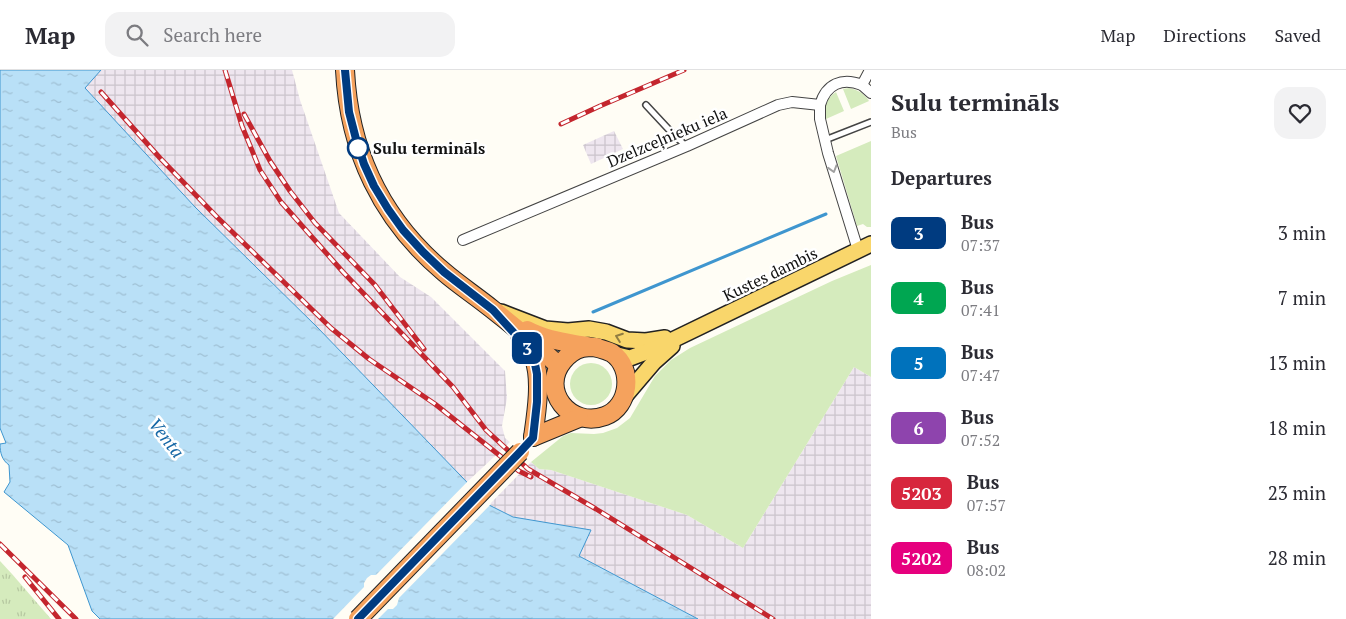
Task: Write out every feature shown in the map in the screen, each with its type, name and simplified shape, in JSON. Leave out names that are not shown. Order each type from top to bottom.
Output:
[{"type":"highway","points":[[345,70],[349,112],[364,164],[381,198],[403,230],[444,272],[542,350],[558,366]]},
{"type":"highway","points":[[493,310],[538,336],[605,351],[623,366],[627,380],[625,396],[618,408],[606,416],[593,419],[580,418],[568,412],[559,402],[555,389],[555,377],[558,366],[568,354],[582,348],[605,351]]},
{"type":"highway","points":[[493,310],[525,345],[534,359],[537,374],[537,402],[533,438]]},
{"type":"highway","points":[[358,619],[533,438],[555,389]]},
{"type":"highway","points":[[533,438],[580,418]]},
{"type":"main road","name":"Kustes dambis","points":[[684,336],[865,247]]},
{"type":"main road","points":[[493,310],[545,329],[568,331],[589,329],[606,332],[627,340],[646,341],[684,336]]},
{"type":"main road","points":[[605,351],[630,358],[684,336]]},
{"type":"main road","points":[[625,396],[654,362],[684,336]]},
{"type":"street","points":[[862,85],[870,70]]},
{"type":"street","points":[[865,247],[825,140],[820,119],[820,105],[822,97],[828,90],[835,84],[845,81],[854,81],[871,93]]},
{"type":"street","name":"Dzelzceļnieku iela","points":[[463,240],[686,146],[778,104],[792,102],[820,105]]},
{"type":"lane","points":[[646,105],[686,146]]},
{"type":"lane","points":[[825,140],[871,122]]},
{"type":"shaded area","points":[[101,70],[292,70],[300,100],[339,213],[400,277],[431,297],[505,371],[507,398],[502,426],[505,438],[510,442],[467,482],[317,327],[195,207],[84,87]]},
{"type":"shaded area","points":[[614,131],[623,149],[591,164],[583,145]]},
{"type":"shaded area","points":[[854,367],[871,377],[871,619],[698,619],[578,556],[590,530],[513,517],[489,505],[531,462],[539,469],[551,470],[687,515],[743,548]]},
{"type":"green space","points":[[849,88],[860,92],[869,101],[851,109],[843,89]]},
{"type":"green space","points":[[836,92],[844,111],[826,119],[826,104]]},
{"type":"green space","points":[[871,141],[871,227],[863,224],[857,226],[836,156]]},
{"type":"green space","points":[[871,265],[871,377],[854,367],[743,548],[687,515],[551,470],[539,469],[531,462],[563,436],[571,433],[603,433],[617,428],[630,418],[655,376],[671,360],[690,348],[832,281]]},
{"type":"green space","points":[[591,363],[606,369],[612,384],[606,399],[591,405],[576,399],[570,384],[576,369]]},
{"type":"green space","points":[[0,561],[12,574],[51,619],[0,619]]},
{"type":"water","name":"Venta","points":[[0,70],[101,70],[85,88],[195,207],[317,327],[489,505],[513,517],[591,530],[579,556],[698,619],[100,619],[92,611],[68,545],[4,492],[10,482],[9,465],[0,450],[0,444],[6,443],[0,428]]},
{"type":"pier","points":[[469,480],[491,504],[399,598],[397,605],[393,609],[388,609],[378,619],[333,619],[364,587],[367,578],[371,575],[376,575]]},
{"type":"waterway","points":[[593,312],[826,214]]},
{"type":"railway","points":[[225,70],[242,126],[260,170],[281,202],[343,272],[453,387],[486,430],[528,469],[773,619]]},
{"type":"railway","points":[[561,124],[684,70]]},
{"type":"railway","points":[[101,92],[160,158],[216,216],[331,328],[369,359],[435,404],[519,471],[531,477]]},
{"type":"railway","points":[[244,114],[270,161],[290,191],[315,223],[375,285],[424,349]]},
{"type":"railway","points":[[0,544],[76,619]]},
{"type":"railway","points":[[25,577],[59,619]]},
{"type":"bus line","name":"3","points":[[345,70],[349,112],[356,139],[364,164],[381,198],[403,230],[423,252],[444,272],[493,310],[525,345],[534,359],[537,374],[537,402],[533,438],[358,619]]},
{"type":"place","name":"Sulu termināls","points":[[358,148]]}]
